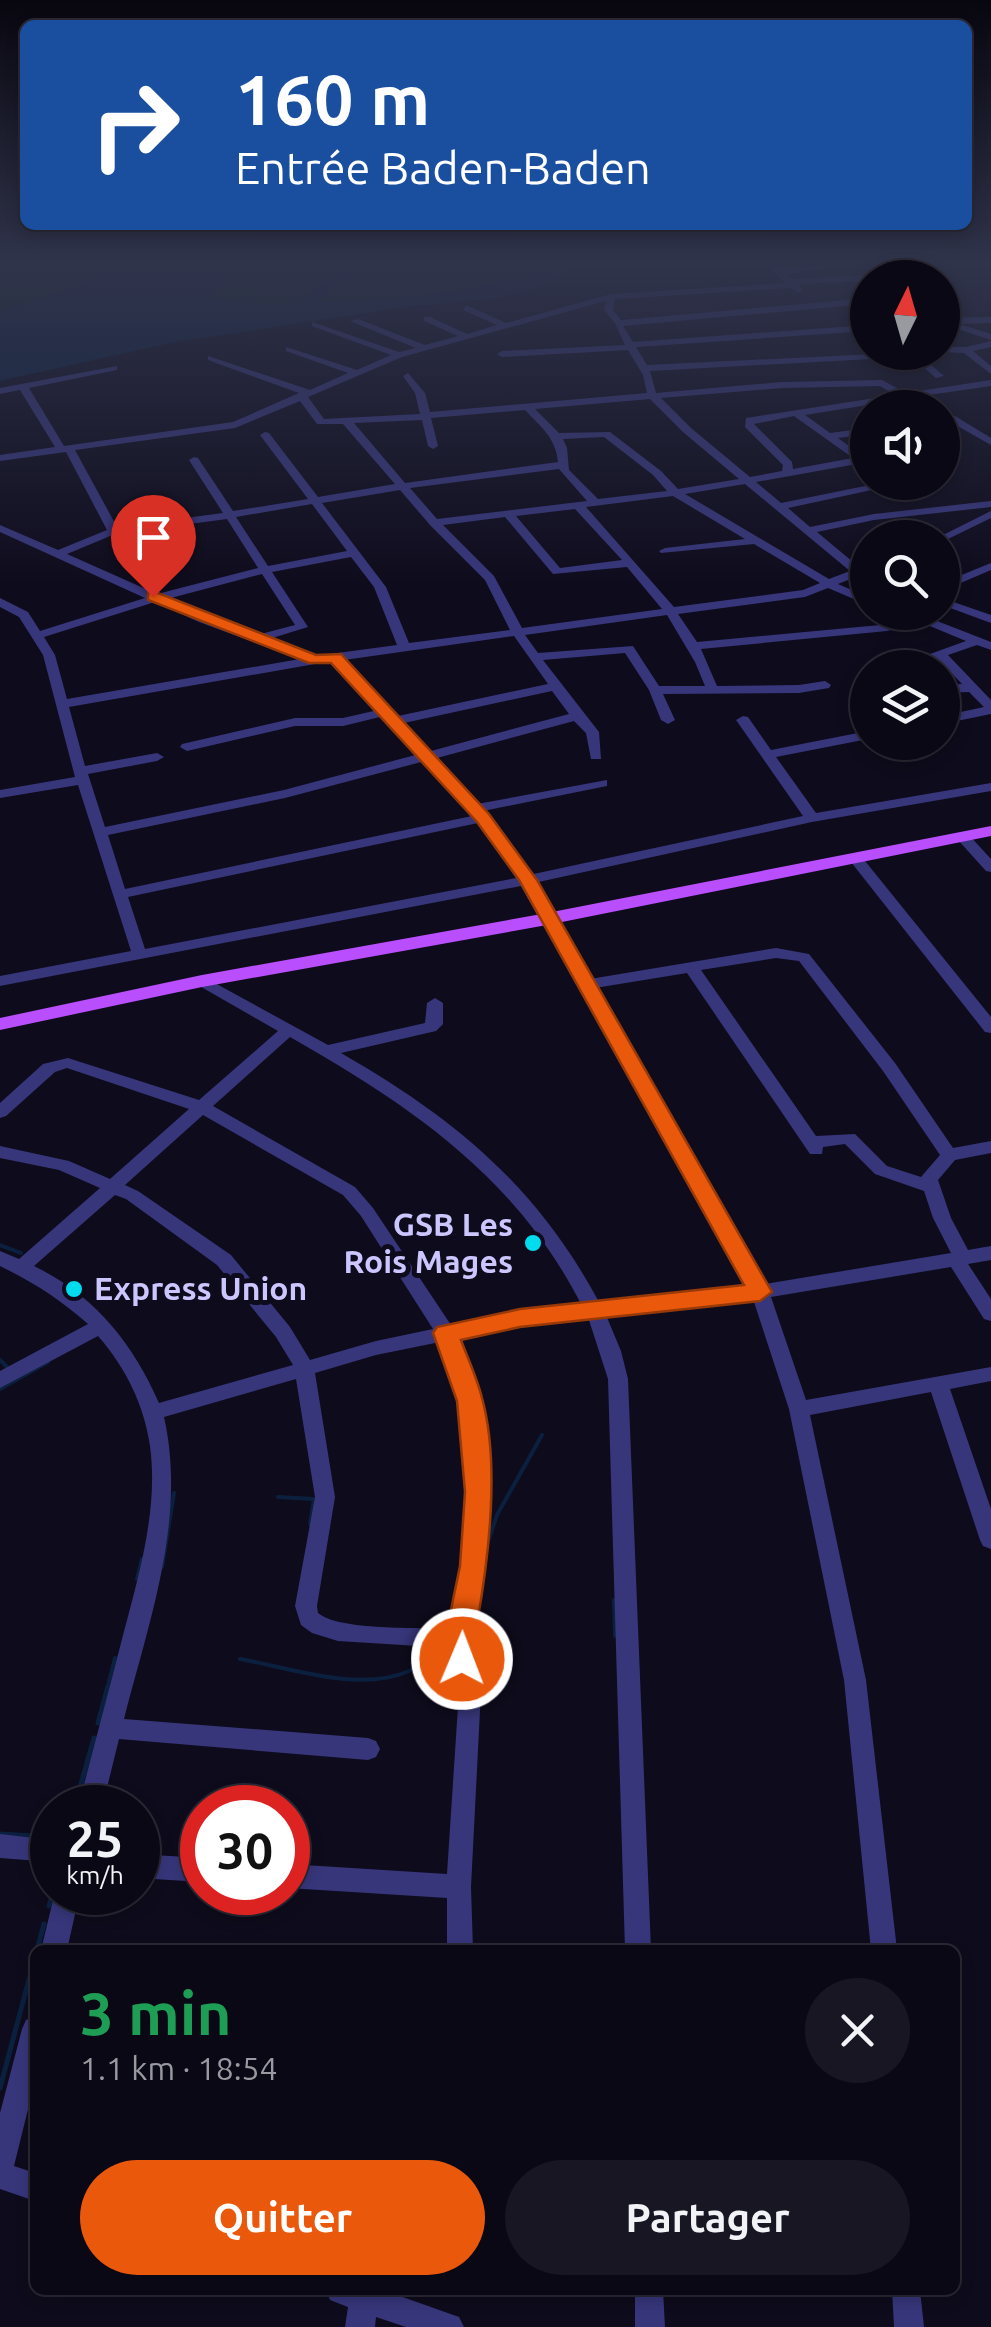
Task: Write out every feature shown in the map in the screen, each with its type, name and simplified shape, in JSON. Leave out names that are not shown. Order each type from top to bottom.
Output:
[{"type":"main road","points":[[0,1024],[202,981],[547,920],[991,831]]},
{"type":"street","points":[[0,392],[106,370]]},
{"type":"street","points":[[241,370],[304,394],[322,422],[782,384],[875,383],[898,390]]},
{"type":"street","points":[[347,370],[354,372]]},
{"type":"street","points":[[0,458],[235,425],[360,370]]},
{"type":"street","points":[[644,370],[652,395],[687,430],[850,560]]},
{"type":"street","points":[[932,370],[939,376]]},
{"type":"street","points":[[408,376],[420,393],[433,446]]},
{"type":"street","points":[[944,390],[991,382]]},
{"type":"street","points":[[23,387],[66,450],[112,531]]},
{"type":"street","points":[[526,404],[556,436],[562,448],[562,465],[594,502]]},
{"type":"street","points":[[787,472],[788,464],[749,421],[850,405]]},
{"type":"street","points":[[796,413],[850,450]]},
{"type":"street","points":[[347,422],[434,523],[490,578],[534,657],[592,732],[596,756]]},
{"type":"street","points":[[960,425],[991,442]]},
{"type":"street","points":[[828,436],[850,433]]},
{"type":"street","points":[[556,436],[606,434],[675,492],[850,594]]},
{"type":"street","points":[[265,435],[380,587],[405,649]]},
{"type":"street","points":[[194,460],[302,627],[262,638]]},
{"type":"street","points":[[434,523],[675,492],[850,462]]},
{"type":"street","points":[[58,554],[112,531],[562,465]]},
{"type":"street","points":[[782,506],[850,493]]},
{"type":"street","points":[[577,504],[696,646],[712,688]]},
{"type":"street","points":[[811,530],[874,517],[991,504]]},
{"type":"street","points":[[507,514],[556,572],[628,563]]},
{"type":"street","points":[[960,529],[991,514]]},
{"type":"street","points":[[2,531],[153,597],[315,660]]},
{"type":"street","points":[[665,551],[755,541]]},
{"type":"street","points":[[40,635],[153,597],[262,567],[355,552]]},
{"type":"street","points":[[960,580],[991,566]]},
{"type":"street","points":[[62,704],[335,657],[805,593],[850,576]]},
{"type":"street","points":[[0,602],[24,614],[49,654],[81,776],[140,953]]},
{"type":"street","points":[[960,607],[991,618]]},
{"type":"street","points":[[696,646],[857,630]]},
{"type":"street","points":[[949,630],[991,646]]},
{"type":"street","points":[[954,650],[977,641]]},
{"type":"street","points":[[534,657],[628,649],[655,690],[668,720]]},
{"type":"street","points":[[335,657],[479,814],[528,880],[547,920],[728,1228],[760,1292],[798,1409],[855,1680],[883,1945]]},
{"type":"street","points":[[960,677],[991,708]]},
{"type":"street","points":[[655,690],[799,689],[825,685]]},
{"type":"street","points":[[187,747],[295,722],[343,722],[390,716],[556,686]]},
{"type":"street","points":[[960,688],[970,688]]},
{"type":"street","points":[[960,716],[991,708]]},
{"type":"street","points":[[100,832],[284,794],[577,716]]},
{"type":"street","points":[[744,720],[812,818]]},
{"type":"street","points":[[765,755],[850,738]]},
{"type":"street","points":[[0,794],[157,757]]},
{"type":"street","points":[[120,894],[602,783]]},
{"type":"street","points":[[0,980],[528,880],[812,818],[991,788]]},
{"type":"street","points":[[963,837],[991,868]]},
{"type":"street","points":[[856,859],[991,1028]]},
{"type":"street","points":[[585,985],[776,953],[804,957],[878,1052],[949,1155]]},
{"type":"street","points":[[692,968],[813,1146],[849,1138],[881,1170],[930,1187]]},
{"type":"street","points":[[202,981],[416,1104],[464,1139],[513,1187],[558,1244],[594,1309],[618,1379],[638,1945]]},
{"type":"street","points":[[328,1051],[430,1027],[434,1024],[435,1003]]},
{"type":"street","points":[[22,1267],[286,1031]]},
{"type":"street","points":[[0,1112],[49,1068],[68,1062],[204,1108],[349,1192],[368,1212],[446,1333],[470,1401],[479,1516],[460,1639],[470,1691],[459,1887],[460,1945]]},
{"type":"street","points":[[991,1147],[949,1155],[932,1171],[930,1187],[959,1258],[991,1314]]},
{"type":"street","points":[[0,1152],[63,1165],[117,1186],[224,1260],[283,1332],[304,1366],[325,1497],[306,1615],[323,1628],[460,1639]]},
{"type":"street","points":[[154,1412],[304,1366],[520,1318],[760,1292],[991,1252]]},
{"type":"street","points":[[0,1258],[75,1300],[102,1325],[131,1365],[154,1412],[162,1482],[159,1516],[96,1785]]},
{"type":"street","points":[[0,1380],[102,1325]]},
{"type":"street","points":[[798,1409],[991,1374]]},
{"type":"street","points":[[939,1386],[991,1540]]},
{"type":"street","points":[[110,1728],[368,1749]]},
{"type":"street","points":[[0,1846],[30,1849]]},
{"type":"street","points":[[310,1877],[459,1887]]},
{"type":"street","points":[[55,1945],[62,1915]]},
{"type":"street","points":[[0,2166],[30,2049]]},
{"type":"street","points":[[0,2175],[30,2185]]},
{"type":"street","points":[[648,2295],[650,2327]]},
{"type":"street","points":[[906,2295],[909,2327]]},
{"type":"street","points":[[355,2305],[450,2327]]},
{"type":"water","points":[[0,370],[51,370],[0,381]]},
{"type":"waterway","points":[[0,1245],[21,1253]]},
{"type":"waterway","points":[[0,1360],[7,1367]]},
{"type":"waterway","points":[[0,1389],[48,1362]]},
{"type":"waterway","points":[[484,1554],[497,1515],[542,1435]]},
{"type":"waterway","points":[[162,1567],[174,1493]]},
{"type":"waterway","points":[[278,1497],[314,1499],[310,1524]]},
{"type":"waterway","points":[[137,1579],[142,1559]]},
{"type":"waterway","points":[[614,1600],[615,1636]]},
{"type":"waterway","points":[[240,1659],[325,1677],[369,1680],[409,1671],[436,1644]]},
{"type":"waterway","points":[[107,1689],[115,1658]]},
{"type":"waterway","points":[[98,1723],[108,1686]]},
{"type":"waterway","points":[[81,1785],[94,1738]]},
{"type":"waterway","points":[[0,1834],[30,1836]]},
{"type":"waterway","points":[[38,1945],[44,1924]]},
{"type":"waterway","points":[[0,2088],[30,1976]]},
{"type":"place","name":"GSB Les Rois Mages","points":[[533,1243]]},
{"type":"place","name":"Express Union","points":[[74,1289]]},
{"type":"route","points":[[153,597],[315,660],[335,657],[483,818],[528,880],[547,920],[728,1228],[760,1292],[520,1318],[446,1333],[470,1401],[477,1468],[479,1516],[474,1566],[463,1608],[462,1659]]}]
